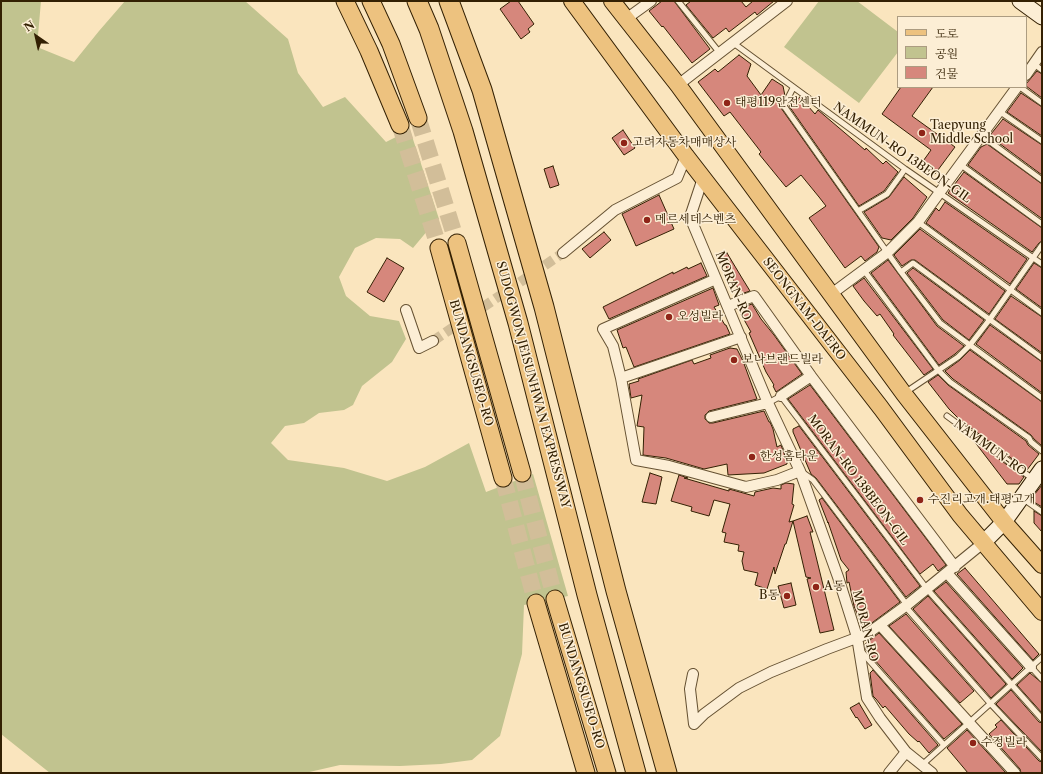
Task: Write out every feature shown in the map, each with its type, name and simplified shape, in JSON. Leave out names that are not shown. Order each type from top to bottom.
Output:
[{"type":"highway","points":[[345,1],[369,51],[400,125]]},
{"type":"highway","points":[[371,1],[391,44],[418,118]]},
{"type":"highway","name":"SUDOGWON JE1SUNHWAN EXPRESSWAY","points":[[417,1],[429,28],[462,131],[518,323],[588,595],[636,773]]},
{"type":"highway","points":[[449,1],[482,90],[544,307],[616,591],[667,773]]},
{"type":"highway","name":"BUNDANGSUSEO-RO","points":[[457,243],[522,473]]},
{"type":"highway","name":"BUNDANGSUSEO-RO","points":[[438,248],[503,478]]},
{"type":"highway","name":"BUNDANGSUSEO-RO","points":[[555,599],[607,773]]},
{"type":"highway","name":"BUNDANGSUSEO-RO","points":[[536,603],[586,773]]},
{"type":"main road","name":"SEONGNAM-DAERO","points":[[572,1],[686,156],[881,408],[960,515],[1042,612]]},
{"type":"main road","points":[[612,1],[678,85],[830,295],[904,394],[1004,522],[1042,565]]},
{"type":"main road","points":[[1020,1],[1042,17]]},
{"type":"main road","points":[[1038,1],[1042,4]]},
{"type":"main road","name":"NAMMUN-RO","points":[[984,543],[1004,522],[1038,475]]},
{"type":"street","points":[[626,18],[651,1]]},
{"type":"street","points":[[678,85],[787,1]]},
{"type":"street","points":[[1027,74],[1038,67],[1042,52]]},
{"type":"street","points":[[830,295],[863,269],[888,252],[918,222],[1018,88]]},
{"type":"street","points":[[563,253],[615,210],[676,178],[686,156]]},
{"type":"street","name":"MORAN-RO","points":[[703,178],[690,217],[768,403],[800,471],[838,577],[857,637],[867,698],[906,752],[923,764],[932,773]]},
{"type":"street","points":[[716,279],[603,329],[612,346],[621,378],[636,460],[669,466],[746,487],[777,480],[800,471]]},
{"type":"street","points":[[728,306],[754,296],[951,570],[1031,667]]},
{"type":"street","points":[[406,310],[419,348],[433,341]]},
{"type":"street","points":[[621,378],[741,337]]},
{"type":"street","points":[[781,396],[811,376]]},
{"type":"street","points":[[711,417],[768,403]]},
{"type":"street","points":[[694,674],[690,689],[694,724],[739,688],[777,669],[867,634],[927,589],[984,543]]},
{"type":"street","points":[[880,624],[1015,773]]},
{"type":"street","points":[[889,773],[906,752]]},
{"type":"lane","points":[[678,1],[719,52]]},
{"type":"lane","name":"NAMMUN-RO 13BEON-GIL","points":[[732,42],[905,169],[1042,264]]},
{"type":"lane","points":[[794,88],[784,106],[901,272],[940,323],[1042,398]]},
{"type":"lane","points":[[1020,88],[1042,103]]},
{"type":"lane","points":[[999,112],[1042,141]]},
{"type":"lane","points":[[982,136],[1042,180]]},
{"type":"lane","points":[[961,165],[1042,224]]},
{"type":"lane","points":[[858,211],[887,194],[905,169]]},
{"type":"lane","points":[[918,222],[1042,313]]},
{"type":"lane","points":[[904,394],[958,357],[970,345],[1042,245]]},
{"type":"lane","points":[[901,272],[914,263],[1042,358]]},
{"type":"lane","points":[[863,269],[938,370],[950,382],[1029,438],[1031,442],[1042,451]]},
{"type":"lane","points":[[768,403],[781,396]]},
{"type":"lane","name":"MORAN-RO 138BEON-GIL","points":[[781,396],[927,589],[1042,719]]},
{"type":"lane","name":"NAMMUN-RO","points":[[947,416],[1038,475]]},
{"type":"lane","points":[[800,471],[812,480],[906,605],[990,703],[1042,758]]},
{"type":"lane","points":[[1022,498],[1042,512]]},
{"type":"lane","points":[[860,650],[944,745]]},
{"type":"lane","points":[[923,764],[1042,657]]},
{"type":"lane","points":[[1031,667],[1042,679]]},
{"type":"green space","points":[[1,1],[41,1],[37,47],[74,62],[125,1],[245,1],[288,39],[298,73],[323,107],[345,97],[386,142],[410,130],[439,219],[413,248],[400,239],[376,238],[355,248],[339,277],[346,296],[370,316],[399,321],[406,339],[392,362],[362,386],[353,405],[344,410],[319,413],[304,423],[285,426],[271,443],[288,460],[344,468],[387,481],[425,467],[469,443],[486,492],[533,474],[568,596],[524,605],[522,654],[500,736],[472,760],[441,764],[400,766],[340,765],[305,773],[50,773],[1,734]]},
{"type":"green space","points":[[819,1],[857,1],[897,31],[897,53],[859,103],[784,47]]},
{"type":"building","points":[[511,1],[518,1],[534,24],[528,29],[530,32],[521,39],[500,9]]},
{"type":"building","points":[[662,1],[674,1],[710,49],[692,63],[663,26],[662,27],[649,11]]},
{"type":"building","points":[[691,1],[741,1],[746,7],[753,1],[774,1],[757,15],[755,12],[729,32],[726,28],[713,38],[686,5]]},
{"type":"building","points":[[739,55],[751,64],[747,76],[761,95],[772,79],[783,86],[785,96],[780,105],[781,108],[879,247],[877,252],[865,261],[861,256],[845,268],[809,218],[826,206],[819,197],[801,175],[786,187],[759,154],[761,152],[730,112],[724,116],[698,82],[715,69],[718,72]]},
{"type":"building","points":[[1037,71],[1042,74],[1042,98],[1027,87],[1027,83]]},
{"type":"building","points":[[900,88],[932,88],[912,116],[955,147],[935,174],[921,164],[931,150],[882,114]]},
{"type":"building","points":[[1021,93],[1042,107],[1042,136],[1007,112]]},
{"type":"building","points":[[800,97],[815,114],[818,110],[865,150],[866,148],[883,164],[886,161],[898,172],[884,191],[859,206],[789,106]]},
{"type":"building","points":[[1003,119],[1042,145],[1042,175],[992,138],[991,134]]},
{"type":"building","name":"고려자동차매매상사","points":[[623,130],[635,148],[624,155],[612,138]]},
{"type":"building","points":[[987,144],[1042,184],[1041,218],[968,165],[981,147]]},
{"type":"building","points":[[553,166],[559,185],[550,188],[544,169]]},
{"type":"building","points":[[964,172],[1042,228],[1042,241],[1032,252],[948,193]]},
{"type":"building","points":[[904,177],[927,197],[913,218],[891,240],[882,238],[864,212],[889,197]]},
{"type":"building","name":"메르세데스벤츠","points":[[659,195],[674,229],[636,246],[622,214]]},
{"type":"building","points":[[945,202],[1027,259],[1010,284],[926,223],[936,208],[939,211]]},
{"type":"building","points":[[920,229],[1005,291],[989,314],[915,260],[911,260],[902,266],[894,255]]},
{"type":"building","points":[[604,232],[611,240],[590,258],[582,249]]},
{"type":"building","points":[[727,253],[750,291],[741,294],[721,257]]},
{"type":"building","points":[[387,258],[404,268],[384,302],[367,292]]},
{"type":"building","points":[[888,260],[937,326],[964,346],[939,365],[871,273]]},
{"type":"building","points":[[701,263],[707,276],[609,319],[603,307],[673,272],[673,274],[687,267],[688,269]]},
{"type":"building","points":[[1034,263],[1042,268],[1042,308],[1016,289]]},
{"type":"building","points":[[913,268],[984,320],[969,340],[943,320],[907,273]]},
{"type":"building","points":[[864,278],[933,369],[924,375],[893,335],[894,334],[880,314],[877,316],[864,301],[853,286]]},
{"type":"building","points":[[713,288],[719,305],[714,307],[730,334],[634,367],[626,347],[623,348],[617,330]]},
{"type":"building","points":[[1011,296],[1042,317],[1042,353],[995,319]]},
{"type":"building","points":[[752,304],[761,319],[802,374],[776,392],[749,333],[751,332],[738,309]]},
{"type":"building","points":[[990,325],[1042,362],[1042,393],[976,344]]},
{"type":"building","points":[[730,348],[737,349],[757,399],[709,411],[705,415],[705,419],[709,423],[713,423],[764,411],[773,429],[777,447],[781,445],[787,464],[764,473],[728,475],[727,464],[704,469],[666,458],[643,455],[644,427],[637,426],[642,395],[631,398],[629,384],[639,381],[638,379],[692,360],[694,364],[711,358],[710,355]]},
{"type":"building","points":[[970,350],[1042,402],[1042,446],[1031,435],[953,379],[945,371],[960,360]]},
{"type":"building","points":[[938,375],[948,385],[1026,441],[1028,445],[1039,454],[1027,470],[959,419],[949,409],[928,382]]},
{"type":"building","points":[[810,385],[946,565],[938,571],[933,564],[920,574],[788,399]]},
{"type":"building","points":[[799,426],[920,586],[906,597],[816,478],[811,474],[793,432],[793,429]]},
{"type":"building","points":[[974,441],[1024,477],[1019,484],[1007,484]]},
{"type":"building","points":[[650,473],[662,477],[656,504],[642,502]]},
{"type":"building","points":[[679,475],[688,478],[684,478],[729,491],[729,489],[754,496],[755,492],[773,488],[781,489],[781,485],[786,483],[794,484],[792,504],[794,505],[789,522],[793,521],[775,574],[774,567],[767,589],[755,585],[758,573],[744,570],[742,561],[744,552],[738,551],[739,545],[724,542],[726,533],[722,532],[730,504],[714,500],[709,516],[691,511],[692,507],[671,501]]},
{"type":"building","points":[[1042,485],[1042,507],[1034,502],[1034,495]]},
{"type":"building","points":[[822,498],[900,602],[865,628],[860,621],[854,606],[849,582],[847,583],[846,572],[849,570],[841,560],[819,500]]},
{"type":"building","points":[[1034,511],[1042,516],[1042,532],[1034,523]]},
{"type":"building","name":"A동","points":[[807,516],[813,532],[810,532],[834,630],[820,633],[807,579],[811,578],[806,577],[793,521]]},
{"type":"building","points":[[965,568],[1039,654],[1033,660],[957,574]]},
{"type":"building","points":[[946,582],[1023,668],[1012,679],[934,591]]},
{"type":"building","name":"B동","points":[[791,583],[796,605],[784,608],[778,586]]},
{"type":"building","points":[[928,596],[1006,684],[991,698],[913,609]]},
{"type":"building","points":[[906,614],[974,691],[960,703],[889,626]]},
{"type":"building","points":[[879,633],[962,724],[944,739],[866,650],[865,644]]},
{"type":"building","points":[[873,670],[938,745],[929,753],[919,741],[918,742],[909,734],[885,706],[883,708],[873,696],[870,673]]},
{"type":"building","points":[[1030,673],[1042,683],[1042,713],[1017,685]]},
{"type":"building","points":[[1011,690],[1039,722],[1042,723],[1042,752],[996,704]]},
{"type":"building","points":[[859,703],[872,725],[865,729],[850,708]]},
{"type":"building","points":[[1001,720],[1039,761],[1042,762],[1042,773],[1021,773],[1020,769],[989,734],[997,727],[995,725]]},
{"type":"building","points":[[967,730],[1006,773],[968,773],[947,748]]},
{"type":"tunnel","points":[[418,118],[457,243]]},
{"type":"tunnel","points":[[400,125],[439,248]]},
{"type":"tunnel","points":[[433,341],[563,253]]},
{"type":"tunnel","points":[[522,473],[555,599]]},
{"type":"tunnel","points":[[503,478],[536,603]]},
{"type":"place","name":"태평119안전센터","points":[[727,103]]},
{"type":"place","name":"Taepyung Middle School","points":[[922,133]]},
{"type":"place","name":"고려자동차매매상사","points":[[624,143]]},
{"type":"place","name":"메르세데스벤츠","points":[[647,220]]},
{"type":"place","name":"오성빌라","points":[[669,317]]},
{"type":"place","name":"보나브랜드빌라","points":[[734,360]]},
{"type":"place","name":"한성홈타운","points":[[752,457]]},
{"type":"place","name":"수진리고개.태평고개","points":[[920,500]]},
{"type":"place","name":"A동","points":[[816,587]]},
{"type":"place","name":"B동","points":[[787,596]]},
{"type":"place","name":"수정빌라","points":[[973,743]]}]
